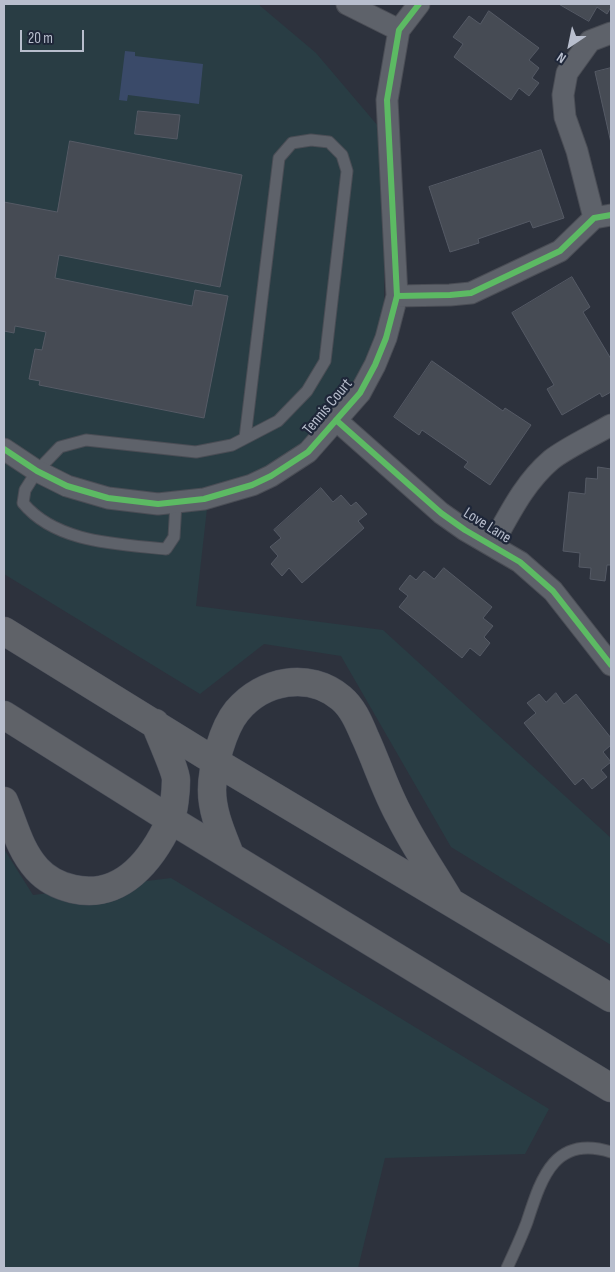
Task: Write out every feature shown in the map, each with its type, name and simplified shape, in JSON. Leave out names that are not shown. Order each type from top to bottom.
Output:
[{"type":"highway","points":[[4,631],[216,762],[611,998]]},
{"type":"highway","points":[[230,855],[214,811],[212,789],[216,762],[229,724],[236,712],[258,693],[277,684],[295,681],[314,683],[331,691],[343,700],[354,714],[379,766],[399,816],[449,900]]},
{"type":"highway","points":[[4,715],[171,820],[611,1088]]},
{"type":"highway","points":[[4,801],[24,852],[38,870],[50,879],[67,888],[82,891],[100,890],[118,884],[134,874],[147,860],[171,820],[176,778],[155,723]]},
{"type":"street","points":[[347,4],[398,30]]},
{"type":"street","name":"Tennis Court","points":[[4,449],[37,471],[67,486],[108,498],[138,502],[176,503],[227,494],[252,485],[271,476],[308,452],[360,393],[375,365],[386,338],[397,296],[397,263],[387,100],[398,30],[419,4]]},
{"type":"street","points":[[397,296],[450,296],[472,292],[560,251],[602,216],[565,117],[563,95],[567,73],[590,41],[611,33]]},
{"type":"street","name":"Love Lane","points":[[336,420],[441,512],[465,530],[520,562],[553,591],[611,665]]},
{"type":"street","points":[[492,545],[534,476],[553,459],[611,424]]},
{"type":"lane","points":[[176,503],[174,538],[166,548],[99,542],[64,532],[32,513],[24,503],[25,490],[37,471],[60,447],[86,440],[196,452],[232,445],[278,421],[307,391],[325,361],[347,171],[342,155],[329,142],[311,140],[292,144],[279,158],[244,438]]},
{"type":"lane","points":[[507,1268],[526,1224],[537,1189],[543,1176],[555,1162],[567,1154],[584,1147],[611,1152]]},
{"type":"shaded area","points":[[4,4],[258,4],[316,53],[384,133],[384,342],[342,425],[208,500],[196,606],[383,630],[611,838],[611,945],[451,847],[341,656],[264,644],[200,694],[4,574]]},
{"type":"shaded area","points":[[4,849],[33,895],[171,878],[549,1109],[525,1154],[385,1158],[358,1268],[4,1268]]},
{"type":"water","points":[[125,51],[135,52],[135,56],[203,64],[199,104],[128,95],[127,101],[119,100]]},
{"type":"building","points":[[559,4],[611,4],[611,7],[607,14],[597,7],[589,21]]},
{"type":"building","points":[[489,11],[539,48],[529,60],[539,68],[532,78],[539,83],[529,96],[519,88],[511,100],[454,57],[463,44],[453,37],[469,16],[480,24]]},
{"type":"building","points":[[611,68],[611,143],[595,72]]},
{"type":"building","points":[[138,111],[180,115],[177,139],[135,134]]},
{"type":"building","points":[[70,141],[242,175],[220,287],[59,255],[55,278],[192,306],[195,290],[228,296],[204,418],[39,385],[40,381],[29,379],[35,349],[42,350],[46,332],[15,326],[14,333],[4,331],[4,202],[57,212]]},
{"type":"building","points":[[541,150],[564,218],[533,228],[530,221],[478,239],[479,243],[450,252],[429,187]]},
{"type":"building","points":[[572,277],[590,307],[583,312],[611,359],[611,392],[602,397],[600,393],[562,415],[547,389],[554,385],[512,313]]},
{"type":"building","points":[[432,361],[503,411],[505,408],[531,425],[490,485],[464,467],[468,462],[422,430],[419,435],[394,417]]},
{"type":"building","points":[[598,467],[611,469],[611,565],[607,565],[605,581],[590,579],[591,568],[579,567],[580,553],[563,551],[569,492],[585,494],[586,478],[597,479]]},
{"type":"building","points":[[321,488],[333,502],[341,495],[351,506],[356,502],[367,514],[358,521],[364,528],[302,583],[289,568],[282,576],[271,564],[278,556],[270,547],[281,538],[274,530]]},
{"type":"building","points":[[444,568],[492,607],[483,618],[493,626],[484,637],[490,643],[480,656],[470,648],[462,658],[399,607],[408,596],[399,589],[410,575],[416,580],[424,571],[434,579]]},
{"type":"building","points":[[556,693],[564,704],[576,694],[611,738],[611,745],[603,752],[611,762],[601,770],[607,777],[592,789],[583,778],[575,785],[524,723],[536,713],[527,703],[539,694],[546,702]]},
{"type":"cycle path","points":[[4,449],[37,471],[67,486],[108,498],[158,504],[204,499],[252,485],[271,476],[308,452],[360,393],[375,365],[386,338],[397,296],[387,100],[399,30],[419,4]]},
{"type":"cycle path","points":[[397,296],[471,293],[560,251],[594,218],[611,215]]},
{"type":"cycle path","points":[[336,420],[441,513],[465,530],[520,562],[553,591],[611,665]]}]
